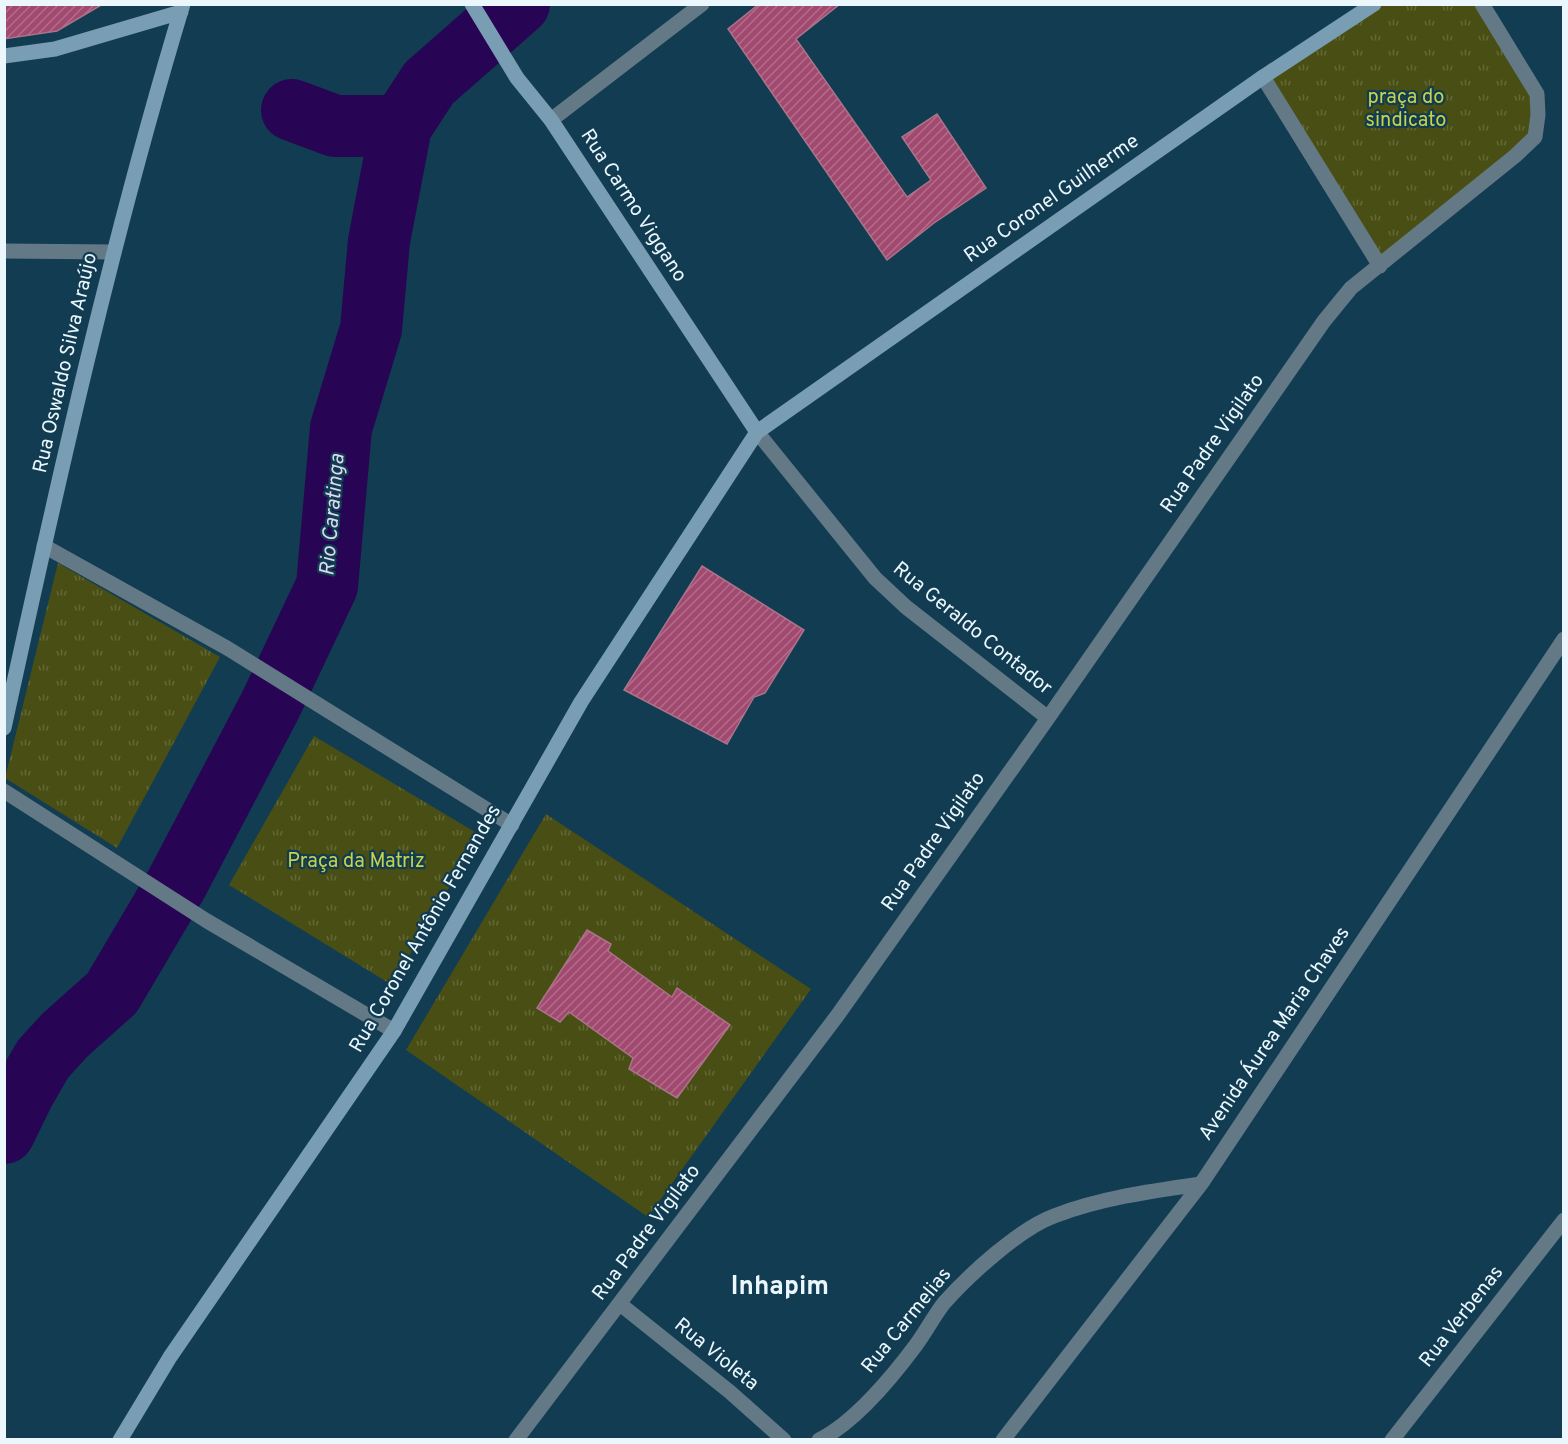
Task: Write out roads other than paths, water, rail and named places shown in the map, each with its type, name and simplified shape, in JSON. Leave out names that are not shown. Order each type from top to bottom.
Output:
[{"type":"street","name":"Rua Carmo Viggano","points":[[472,4],[517,78],[551,120],[757,432]]},
{"type":"street","points":[[551,120],[702,4]]},
{"type":"street","name":"Rua Coronel Guilherme","points":[[757,432],[1263,77],[1353,10],[1374,4]]},
{"type":"street","name":"Rua Padre Vigilato","points":[[516,1440],[837,1016],[1324,321],[1351,288],[1515,156],[1535,137],[1538,115],[1537,94],[1482,4]]},
{"type":"street","points":[[4,56],[55,49],[182,8]]},
{"type":"street","name":"Rua Oswaldo Silva Araújo","points":[[4,728],[44,546],[114,252],[182,8]]},
{"type":"street","points":[[1263,77],[1380,266]]},
{"type":"street","points":[[4,251],[114,252]]},
{"type":"street","name":"Rua Geraldo Contador","points":[[757,432],[875,578],[906,608],[1048,718]]},
{"type":"street","name":"Rua Coronel Antônio Fernandes","points":[[120,1440],[170,1357],[394,1031],[580,702],[757,432]]},
{"type":"street","points":[[44,546],[227,648],[512,825]]},
{"type":"street","name":"Avenida Áurea Maria Chaves","points":[[1003,1440],[1201,1184],[1563,639]]},
{"type":"street","points":[[4,791],[207,921],[394,1031]]},
{"type":"street","name":"Rua Carmelias","points":[[819,1440],[831,1434],[857,1411],[892,1375],[944,1304],[999,1251],[1028,1231],[1053,1216],[1126,1195],[1201,1184]]},
{"type":"street","name":"Rua Verbenas","points":[[1392,1440],[1563,1220]]},
{"type":"street","name":"Rua Violeta","points":[[620,1304],[730,1392],[784,1440]]},
{"type":"waterway","name":"Rio Caratinga","points":[[4,1133],[43,1059],[65,1035],[112,993],[177,883],[270,706],[327,586],[341,428],[371,329],[379,241],[401,126],[429,83],[519,4]]},
{"type":"waterway","points":[[292,110],[335,126],[401,126]]},
{"type":"district","name":"Inhapim","points":[[780,1287]]},
{"type":"park label","name":"praça do sindicato","points":[[1406,110]]},
{"type":"park label","name":"Praça da Matriz","points":[[356,862]]}]
